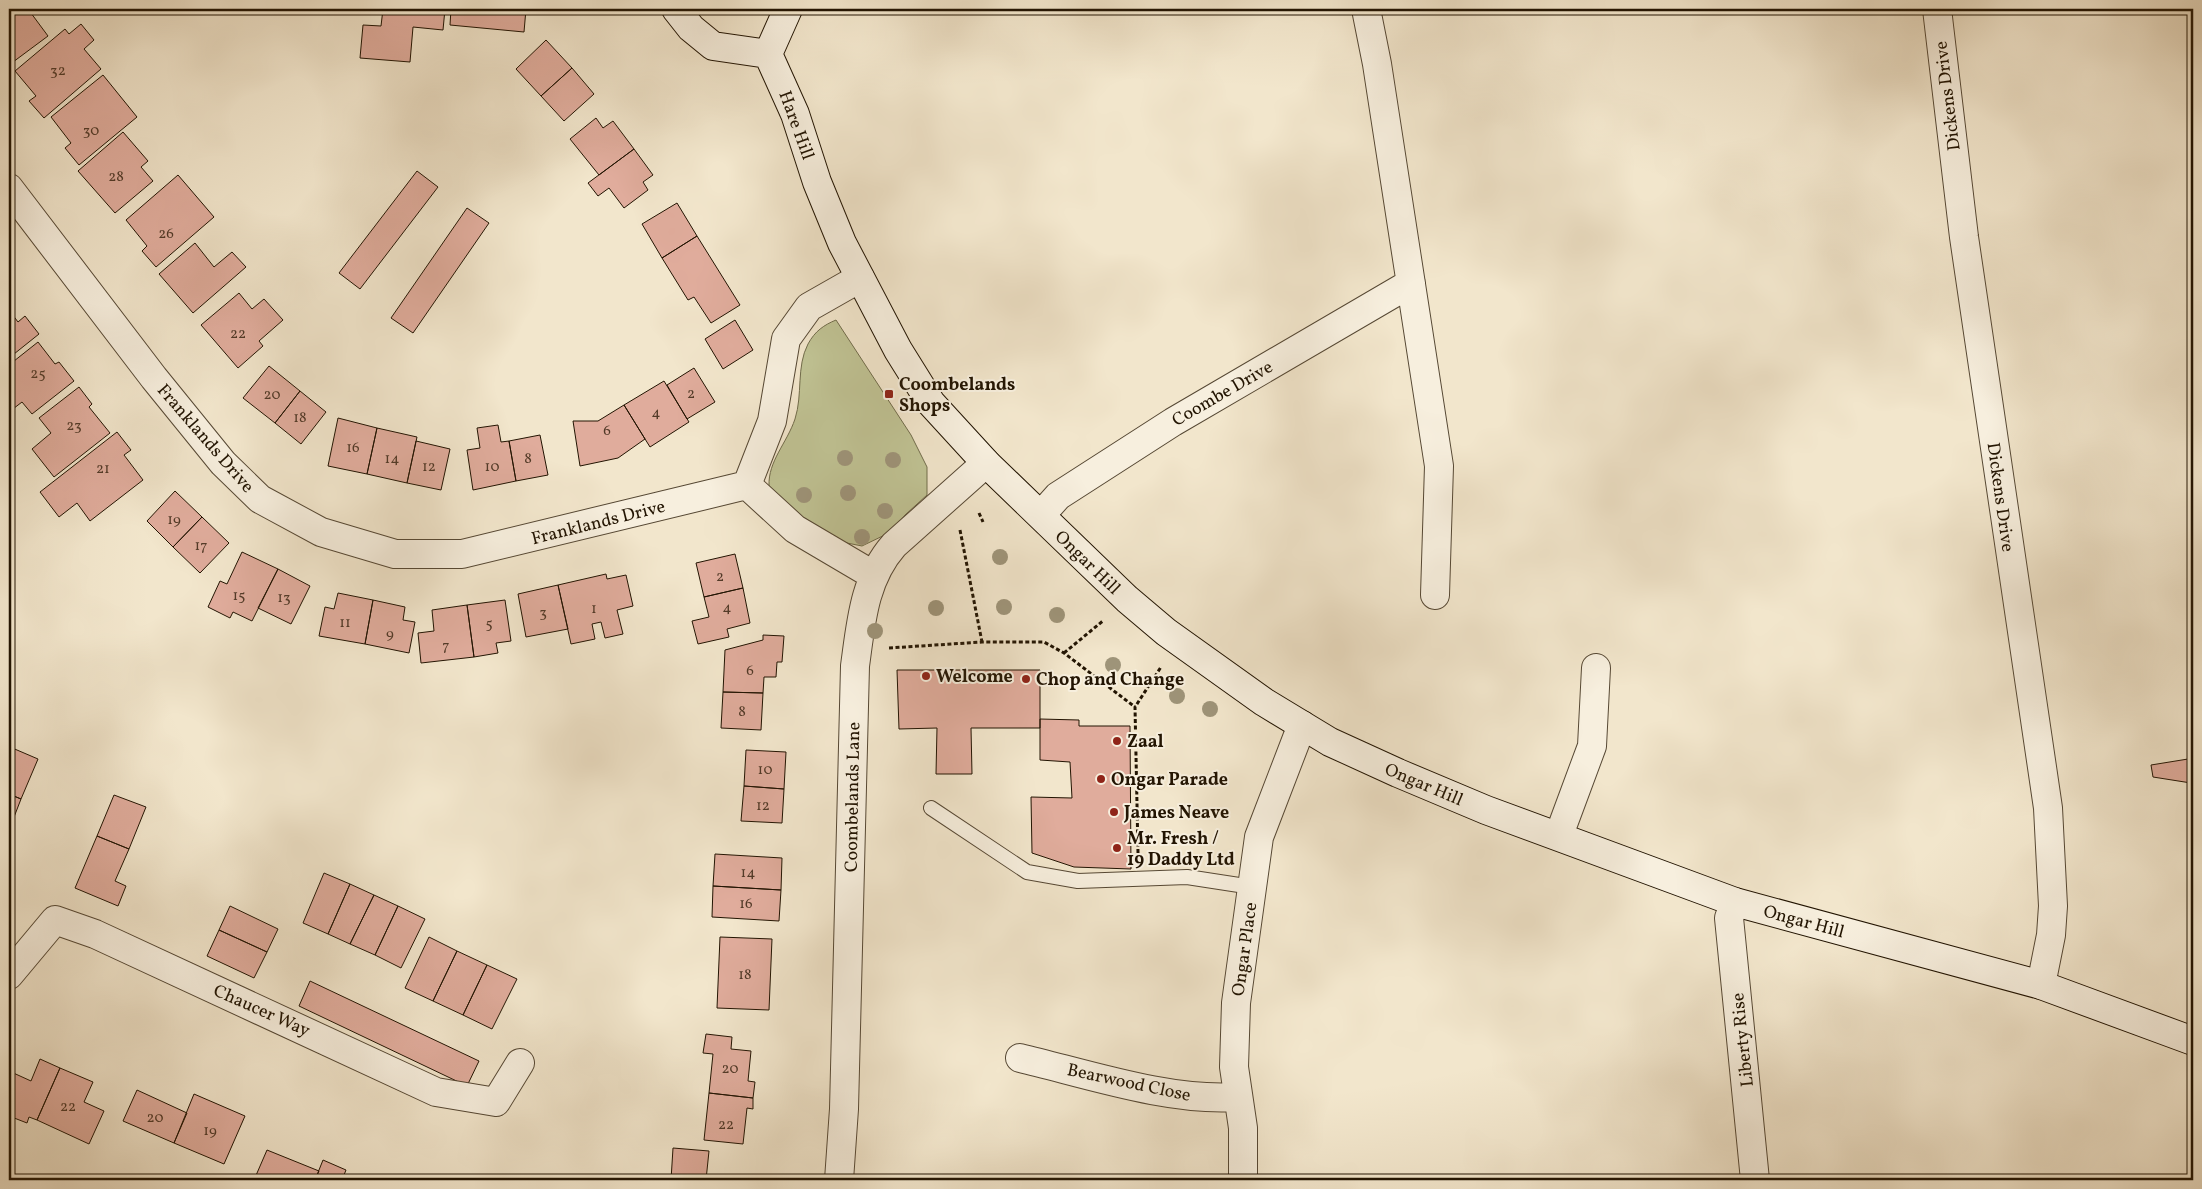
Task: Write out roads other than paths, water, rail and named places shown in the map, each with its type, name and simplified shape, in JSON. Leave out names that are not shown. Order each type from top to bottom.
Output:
[{"type":"street","points":[[676,9],[691,28],[713,46],[768,54],[788,9]]},
{"type":"street","points":[[1366,9],[1377,64],[1439,466],[1435,595]]},
{"type":"street","name":"Dickens Drive","points":[[1937,9],[1964,237],[2048,808],[2053,906],[2051,935],[2041,985]]},
{"type":"street","name":"Hare Hill","points":[[768,54],[796,114],[817,182],[842,243]]},
{"type":"street","name":"Franklands Drive","points":[[9,188],[154,378],[223,463],[260,499],[321,532],[395,554],[462,554],[747,485]]},
{"type":"street","name":"Ongar Hill","points":[[842,243],[898,350],[931,403],[986,463],[1127,599],[1166,632],[1264,702],[1330,742],[1486,810],[1559,835],[1735,902],[2041,985],[2193,1041]]},
{"type":"street","points":[[860,278],[809,307],[786,339],[772,421],[747,485],[795,529],[873,575]]},
{"type":"street","name":"Coombe Drive","points":[[1041,515],[1058,496],[1173,422],[1411,283]]},
{"type":"street","name":"Coombelands Lane","points":[[839,1180],[844,1109],[855,666],[864,604],[873,575],[881,560],[894,545],[986,463]]},
{"type":"street","points":[[1559,835],[1592,746],[1596,668]]},
{"type":"street","name":"Ongar Place","points":[[1243,1180],[1243,1128],[1234,1067],[1236,1002],[1259,837],[1302,725]]},
{"type":"street","name":"Liberty Rise","points":[[1735,902],[1729,918],[1756,1180]]},
{"type":"street","name":"Chaucer Way","points":[[9,975],[55,920],[95,934],[436,1092],[496,1102],[520,1063]]},
{"type":"street","name":"Bearwood Close","points":[[1020,1058],[1175,1094],[1218,1099],[1238,1098]]},
{"type":"lane","points":[[931,808],[1027,872],[1078,881],[1186,877],[1252,887]]},
{"type":"place","name":"Coombelands Shops","points":[[889,394]]},
{"type":"place","name":"Welcome","points":[[926,676]]},
{"type":"place","name":"Chop and Change","points":[[1026,679]]},
{"type":"place","name":"Zaal","points":[[1117,741]]},
{"type":"place","name":"Ongar Parade","points":[[1101,779]]},
{"type":"place","name":"James Neave","points":[[1114,812]]},
{"type":"place","name":"Mr. Fresh / 19 Daddy Ltd","points":[[1117,848]]}]
